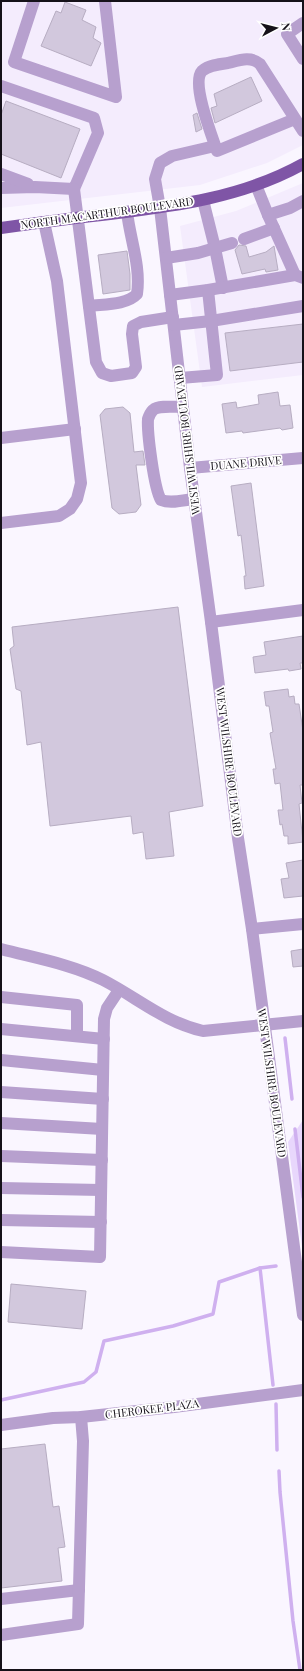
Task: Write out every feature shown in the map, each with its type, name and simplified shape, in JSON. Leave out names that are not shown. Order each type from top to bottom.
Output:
[{"type":"main road","name":"NORTH MACARTHUR BOULEVARD","points":[[1,228],[160,208],[203,200],[256,185],[282,175],[303,164]]},
{"type":"street","points":[[31,2],[14,62],[116,98],[105,1]]},
{"type":"street","points":[[303,23],[286,34],[303,59]]},
{"type":"street","points":[[295,119],[217,151],[208,126],[198,86],[202,71],[210,66],[247,59],[256,61],[260,64],[303,131]]},
{"type":"street","points":[[1,86],[94,118],[98,134],[74,189],[96,362],[102,373],[111,376],[132,373],[136,367],[132,334],[133,326],[141,322],[211,321],[303,306]]},
{"type":"street","name":"WEST WILSHIRE BOULEVARD","points":[[215,146],[172,156],[160,162],[155,179],[160,208],[190,468],[238,838],[252,929],[303,1315]]},
{"type":"street","points":[[1,174],[35,187]]},
{"type":"street","points":[[170,295],[299,277],[274,228],[256,185]]},
{"type":"street","points":[[1,188],[35,187],[74,189]]},
{"type":"street","points":[[203,200],[223,288]]},
{"type":"street","points":[[268,215],[290,208],[303,201]]},
{"type":"street","points":[[89,306],[122,301],[133,298],[138,294],[138,274],[135,252],[129,232],[127,212]]},
{"type":"street","points":[[1,523],[59,516],[70,509],[77,499],[81,483],[57,281],[44,222]]},
{"type":"street","points":[[166,258],[198,253],[274,228]]},
{"type":"street","points":[[180,378],[217,375],[208,290]]},
{"type":"street","points":[[183,407],[159,407],[153,410],[148,417],[148,427],[156,488],[161,500],[165,502],[175,502],[194,498]]},
{"type":"street","points":[[1,438],[75,429]]},
{"type":"street","name":"DUANE DRIVE","points":[[190,468],[303,458]]},
{"type":"street","points":[[211,622],[303,610]]},
{"type":"street","points":[[252,929],[303,924]]},
{"type":"street","points":[[1,949],[82,971],[119,990],[168,1019],[188,1028],[203,1031],[303,1021]]},
{"type":"street","points":[[1,1252],[100,1257],[104,1019],[107,1008],[119,990]]},
{"type":"street","points":[[1,997],[77,1005],[77,1036]]},
{"type":"street","points":[[1,1029],[104,1039]]},
{"type":"street","points":[[1,1060],[103,1070]]},
{"type":"street","points":[[1,1092],[103,1099]]},
{"type":"street","points":[[1,1123],[102,1129]]},
{"type":"street","points":[[1,1156],[102,1160]]},
{"type":"street","points":[[1,1188],[101,1190]]},
{"type":"street","points":[[1,1220],[101,1222]]},
{"type":"street","name":"CHEROKEE PLAZA","points":[[1,1425],[53,1418],[81,1417],[303,1390]]},
{"type":"street","points":[[1,1635],[78,1624],[83,1441],[81,1417]]},
{"type":"street","points":[[1,1599],[79,1590]]},
{"type":"shaded area","points":[[1,1],[303,1],[303,145],[267,163],[200,185],[1,208]]},
{"type":"shaded area","points":[[303,183],[303,375],[202,387],[180,226],[236,211]]},
{"type":"shaded area","points":[[303,1120],[303,1254],[288,1142]]},
{"type":"building","points":[[65,2],[86,10],[82,20],[96,27],[93,38],[101,43],[91,66],[41,46],[56,11],[61,13]]},
{"type":"building","points":[[251,77],[262,101],[215,123],[211,108],[217,106],[214,94]]},
{"type":"building","points":[[6,101],[80,129],[61,178],[1,154],[1,115]]},
{"type":"building","points":[[197,113],[202,129],[196,132],[193,115]]},
{"type":"building","points":[[239,245],[246,246],[249,257],[266,252],[274,246],[278,270],[266,272],[265,269],[242,274],[235,250]]},
{"type":"building","points":[[127,251],[130,274],[130,290],[103,294],[98,255]]},
{"type":"building","points":[[303,324],[303,362],[230,371],[225,333]]},
{"type":"building","points":[[278,392],[280,406],[290,405],[293,428],[282,430],[280,428],[243,433],[242,431],[226,433],[222,404],[236,402],[237,408],[259,404],[258,395]]},
{"type":"building","points":[[123,407],[130,413],[134,452],[143,451],[145,465],[136,465],[141,505],[136,512],[119,514],[112,508],[100,415],[105,409]]},
{"type":"building","points":[[251,483],[264,586],[245,589],[244,576],[246,576],[241,535],[238,536],[231,486]]},
{"type":"building","points":[[178,607],[203,806],[169,812],[174,856],[146,859],[143,832],[133,834],[131,816],[50,826],[41,742],[27,745],[21,691],[16,689],[10,649],[14,646],[12,627]]},
{"type":"building","points":[[303,636],[303,663],[300,663],[301,669],[255,673],[253,657],[266,655],[264,642]]},
{"type":"building","points":[[288,689],[289,697],[294,696],[295,704],[299,704],[303,731],[303,785],[300,785],[302,803],[299,804],[303,842],[288,844],[288,836],[284,836],[282,824],[280,825],[278,810],[283,810],[280,783],[275,784],[273,769],[276,769],[270,733],[273,732],[269,706],[266,706],[264,692]]},
{"type":"building","points":[[303,860],[303,896],[284,898],[281,879],[289,878],[286,863]]},
{"type":"building","points":[[303,949],[303,966],[293,967],[291,951]]},
{"type":"building","points":[[11,1284],[86,1291],[82,1329],[8,1322]]},
{"type":"building","points":[[45,1444],[53,1507],[59,1506],[65,1547],[58,1548],[62,1581],[1,1588],[1,1449]]},
{"type":"waterway","points":[[285,1038],[292,1099]]},
{"type":"waterway","points":[[295,1129],[303,1197]]},
{"type":"waterway","points":[[273,1385],[260,1268],[276,1266]]},
{"type":"waterway","points":[[1,1400],[84,1382],[96,1372],[104,1341],[173,1326],[213,1314],[219,1282],[260,1268]]},
{"type":"waterway","points":[[276,1404],[277,1450]]},
{"type":"waterway","points":[[279,1471],[293,1621],[300,1670]]}]
